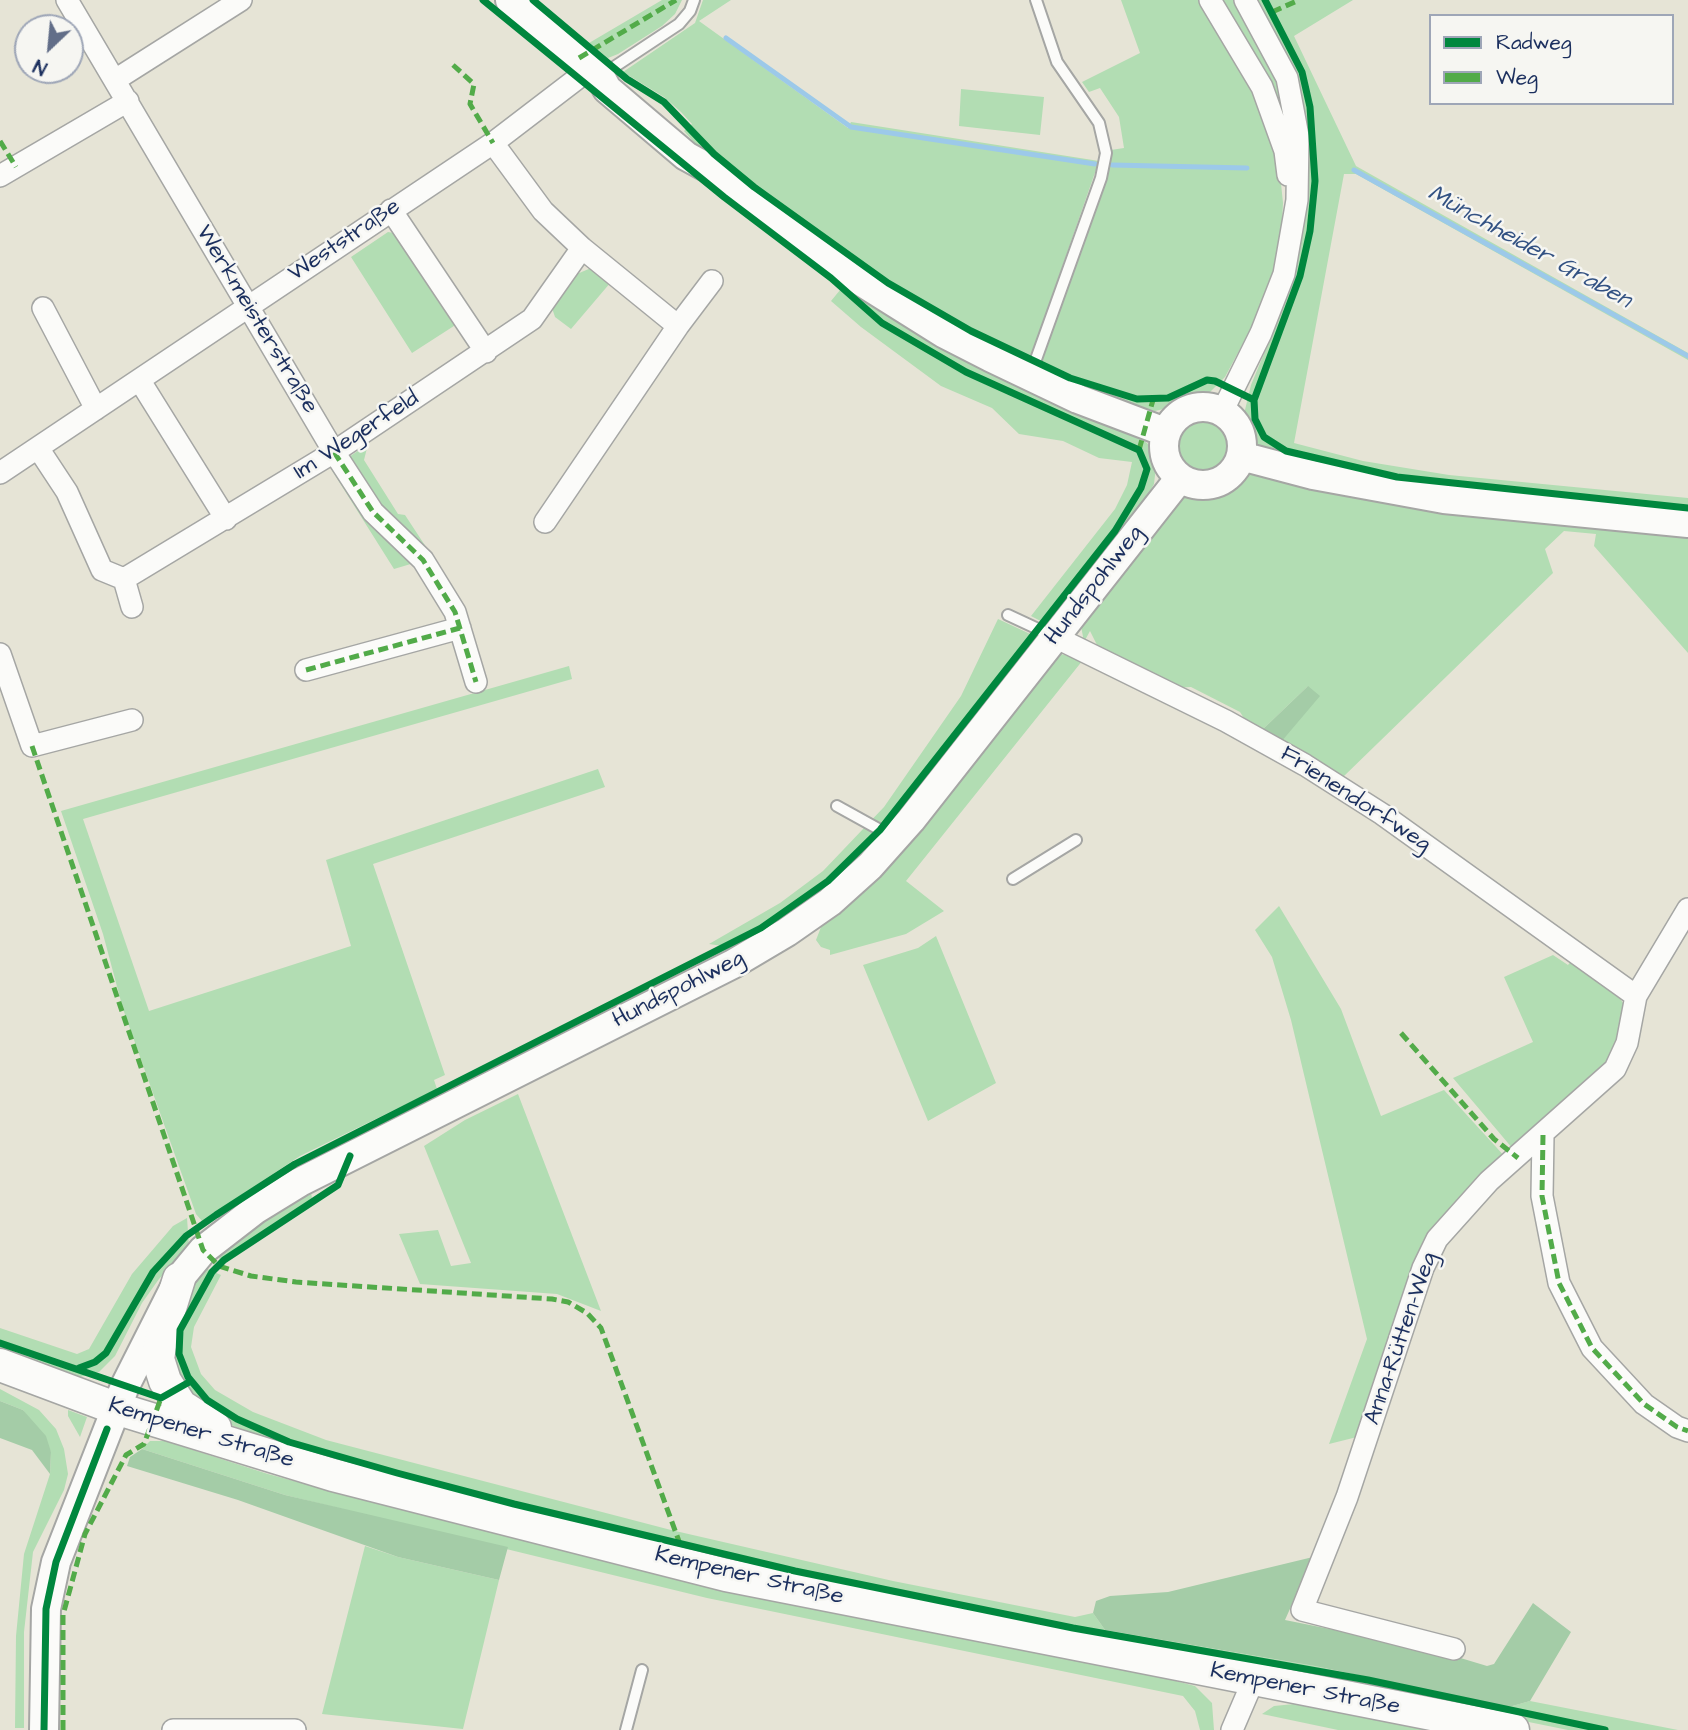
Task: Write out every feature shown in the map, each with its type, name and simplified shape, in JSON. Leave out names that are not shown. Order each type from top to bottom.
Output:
[{"type":"main road","points":[[179,1279],[162,1334],[158,1359],[165,1381],[181,1406],[195,1418],[225,1433],[333,1475]]},
{"type":"main road","name":"Kempener Straße","points":[[0,1365],[115,1408],[333,1475],[726,1575],[1253,1681],[1513,1730]]},
{"type":"street","name":"Werkmeisterstraße","points":[[67,0],[334,452],[373,512],[423,559],[455,612],[476,681]]},
{"type":"street","points":[[115,80],[241,0]]},
{"type":"street","points":[[510,0],[595,72],[607,89],[686,156],[708,168],[802,242],[881,296],[943,333],[1030,377],[1165,432]]},
{"type":"street","points":[[1210,0],[1262,87],[1284,151],[1294,215]]},
{"type":"street","points":[[1222,412],[1261,333],[1284,274],[1294,215],[1298,136],[1287,78],[1245,0]]},
{"type":"street","name":"Weststraße","points":[[0,473],[492,144],[595,72]]},
{"type":"street","points":[[0,176],[128,102]]},
{"type":"street","points":[[492,144],[543,211],[582,248],[678,326]]},
{"type":"street","points":[[391,210],[486,352]]},
{"type":"street","name":"Im Wegerfeld","points":[[124,579],[334,452],[486,352],[531,319],[582,248]]},
{"type":"street","points":[[545,523],[678,326],[712,281]]},
{"type":"street","points":[[43,308],[96,410]]},
{"type":"street","points":[[140,381],[226,519]]},
{"type":"street","points":[[1211,408],[1222,412],[1239,431],[1241,456],[1236,468],[1216,483],[1192,484],[1180,478],[1165,459],[1165,432],[1178,415],[1188,410],[1211,408]]},
{"type":"street","points":[[38,448],[67,492],[102,570],[124,579],[132,607]]},
{"type":"street","points":[[1241,456],[1325,478],[1444,499],[1688,523]]},
{"type":"street","name":"Hundspohlweg","points":[[44,1730],[47,1609],[56,1562],[115,1408],[179,1279],[202,1250],[265,1202],[300,1182],[776,940],[830,902],[896,838],[1180,478]]},
{"type":"street","points":[[306,670],[460,628]]},
{"type":"street","name":"Frienendorfweg","points":[[1055,637],[1226,721],[1305,765],[1382,814],[1636,996]]},
{"type":"street","points":[[0,654],[32,746],[132,720]]},
{"type":"street","name":"Anna-Rütten-Weg","points":[[1454,1649],[1301,1610],[1347,1497],[1423,1268],[1437,1239],[1489,1181],[1615,1069],[1627,1043],[1636,996],[1688,909]]},
{"type":"street","points":[[1543,1135],[1542,1196],[1559,1283],[1592,1348],[1644,1404],[1677,1427],[1688,1431]]},
{"type":"street","points":[[1233,1730],[1253,1681]]},
{"type":"street","points":[[173,1730],[295,1730]]},
{"type":"lane","points":[[595,72],[679,24],[690,11],[694,0]]},
{"type":"lane","points":[[1030,377],[1101,178],[1106,153],[1099,123],[1057,62],[1036,0]]},
{"type":"lane","points":[[1008,615],[1055,637]]},
{"type":"lane","points":[[837,806],[896,838]]},
{"type":"lane","points":[[1013,879],[1076,840]]},
{"type":"lane","points":[[626,1730],[642,1670]]},
{"type":"green space","points":[[662,0],[682,0],[675,14],[662,26],[618,54],[608,58],[589,43]]},
{"type":"green space","points":[[703,0],[731,0],[699,21],[848,128],[851,122],[1099,161],[1033,351],[1042,355],[1108,173],[1111,150],[1124,148],[1119,117],[1100,88],[1089,92],[1082,82],[1140,53],[1121,0],[1201,0],[1257,93],[1279,164],[1283,203],[1281,242],[1274,276],[1262,308],[1225,377],[1210,392],[1172,407],[1155,411],[1133,407],[1047,375],[887,289],[699,148],[684,131],[692,124],[681,112],[664,97],[623,72],[695,23]]},
{"type":"green space","points":[[1222,0],[1240,0],[1282,83],[1289,137]]},
{"type":"green space","points":[[1258,0],[1353,0],[1294,36],[1356,166],[1688,353],[1688,360],[1356,174],[1344,174],[1294,443],[1363,461],[1449,475],[1688,498],[1688,653],[1594,546],[1596,534],[1564,531],[1545,549],[1553,573],[1342,778],[1281,742],[1308,686],[1261,731],[1249,726],[1240,712],[1191,687],[1174,688],[1100,651],[1090,631],[1084,642],[1081,626],[1162,516],[1182,498],[1216,492],[1230,486],[1240,475],[1252,433],[1244,414],[1251,385],[1275,327],[1296,264],[1292,68]]},
{"type":"green space","points":[[961,89],[1044,97],[1040,135],[959,126]]},
{"type":"green space","points":[[388,232],[400,234],[457,324],[412,353],[351,257]]},
{"type":"green space","points":[[591,268],[611,282],[571,329],[555,317],[552,308],[577,274]]},
{"type":"green space","points":[[845,284],[1137,435],[1148,444],[1157,458],[1154,484],[1140,509],[1050,626],[1031,616],[1115,509],[1127,485],[1132,462],[1099,458],[1063,441],[1019,434],[992,408],[941,386],[861,327],[831,301]]},
{"type":"green space","points":[[1203,418],[1214,420],[1223,426],[1229,435],[1229,457],[1223,466],[1214,472],[1203,474],[1192,472],[1183,466],[1177,457],[1175,446],[1177,435],[1183,426],[1192,420]]},
{"type":"green space","points":[[368,444],[364,460],[398,514],[405,515],[428,550],[380,507],[349,457]]},
{"type":"green space","points":[[335,466],[414,563],[394,569],[331,469]]},
{"type":"green space","points":[[998,619],[1041,639],[865,860],[743,949],[709,944],[780,903],[823,871],[884,807],[961,696]]},
{"type":"green space","points":[[1061,654],[1083,660],[906,881],[944,911],[906,934],[830,955],[830,950],[821,947],[816,940],[823,922],[1050,659]]},
{"type":"green space","points":[[569,666],[572,679],[83,819],[149,1011],[351,946],[326,860],[598,769],[605,787],[373,864],[445,1075],[434,1080],[437,1089],[300,1156],[202,1221],[196,1214],[123,1009],[103,934],[61,811]]},
{"type":"green space","points":[[1308,686],[1320,696],[1281,742],[1261,731]]},
{"type":"green space","points":[[1279,906],[1341,1009],[1381,1116],[1444,1090],[1507,1159],[1434,1227],[1361,1436],[1329,1444],[1367,1339],[1291,1020],[1272,957],[1255,930]]},
{"type":"green space","points":[[936,936],[996,1083],[928,1121],[863,965],[918,948]]},
{"type":"green space","points":[[1553,955],[1568,965],[1572,960],[1614,989],[1623,1003],[1624,1019],[1609,1066],[1513,1149],[1453,1078],[1533,1042],[1504,977]]},
{"type":"green space","points":[[518,1094],[601,1311],[557,1294],[420,1284],[399,1234],[438,1230],[451,1266],[471,1263],[424,1146],[465,1120]]},
{"type":"green space","points":[[438,1097],[438,1100],[212,1227],[208,1226],[294,1168]]},
{"type":"green space","points":[[311,1192],[312,1198],[220,1261],[218,1253],[265,1213]]},
{"type":"green space","points":[[187,1218],[189,1246],[159,1279],[142,1303],[115,1356],[99,1372],[80,1377],[64,1374],[0,1352],[0,1328],[77,1354],[89,1349],[132,1274],[173,1226]]},
{"type":"green space","points":[[205,1268],[221,1275],[194,1327],[191,1347],[201,1374],[215,1390],[253,1412],[326,1440],[671,1530],[893,1581],[1075,1617],[1093,1613],[1105,1630],[1315,1666],[1509,1707],[1530,1701],[1678,1730],[1568,1730],[1254,1666],[811,1583],[287,1450],[207,1414],[169,1369],[186,1296]]},
{"type":"green space","points":[[0,1389],[39,1410],[56,1429],[64,1449],[68,1474],[64,1490],[33,1552],[24,1632],[24,1728],[15,1728],[16,1636],[24,1554],[50,1474],[51,1452],[23,1410],[0,1401]]},
{"type":"green space","points":[[0,1401],[23,1410],[46,1436],[51,1452],[50,1474],[32,1450],[0,1438]]},
{"type":"green space","points":[[68,1410],[87,1417],[80,1437],[68,1416]]},
{"type":"green space","points":[[150,1441],[165,1441],[268,1474],[357,1498],[1122,1667],[1195,1686],[1212,1703],[1214,1730],[1200,1730],[1195,1711],[1183,1696],[707,1598],[285,1495],[142,1449]]},
{"type":"green space","points":[[142,1449],[285,1495],[508,1547],[499,1580],[398,1557],[238,1500],[127,1466],[130,1457]]},
{"type":"green space","points":[[365,1546],[398,1557],[499,1580],[463,1729],[322,1714]]},
{"type":"green space","points":[[1313,1557],[1285,1620],[1434,1650],[1487,1666],[1494,1664],[1533,1603],[1571,1632],[1530,1701],[1509,1707],[1315,1666],[1105,1630],[1093,1613],[1096,1601],[1110,1596],[1168,1592]]},
{"type":"green space","points":[[1294,1704],[1448,1730],[1338,1730],[1262,1714],[1274,1706]]},
{"type":"waterway","name":"Münchheider Graben","points":[[726,38],[851,127],[1095,164]]},
{"type":"waterway","name":"Münchheider Graben","points":[[1112,165],[1247,168]]},
{"type":"waterway","name":"Münchheider Graben","points":[[1354,170],[1688,356]]},
{"type":"marked path","points":[[579,58],[676,0]]},
{"type":"marked path","points":[[1272,12],[1299,0]]},
{"type":"marked path","points":[[453,65],[474,84],[470,104],[493,143]]},
{"type":"marked path","points":[[0,141],[16,167]]},
{"type":"marked path","points":[[1139,450],[1153,400]]},
{"type":"marked path","points":[[334,452],[373,512],[423,560],[455,612],[476,682]]},
{"type":"marked path","points":[[306,670],[460,628]]},
{"type":"marked path","points":[[32,746],[203,1250],[219,1266],[251,1276],[296,1282],[552,1299],[568,1302],[587,1313],[601,1328],[680,1544]]},
{"type":"marked path","points":[[1401,1033],[1494,1139],[1518,1158]]},
{"type":"marked path","points":[[1543,1135],[1542,1196],[1559,1283],[1592,1348],[1644,1404],[1677,1427],[1688,1431]]},
{"type":"marked path","points":[[63,1730],[63,1615],[85,1534],[126,1455],[144,1444],[161,1398]]},
{"type":"cycle path","points":[[79,1368],[95,1362],[106,1353],[153,1272],[186,1236],[216,1215],[295,1164],[761,928],[828,881],[880,830],[1115,531],[1141,488],[1147,469],[1139,450],[966,372],[882,323],[831,278],[724,197],[483,0]]},
{"type":"cycle path","points":[[533,0],[627,79],[664,102],[714,154],[754,187],[888,283],[971,331],[1070,378],[1137,399],[1168,398],[1207,380],[1215,381],[1254,400]]},
{"type":"cycle path","points":[[1265,0],[1302,72],[1310,107],[1315,181],[1310,231],[1300,276],[1254,400],[1255,419],[1264,437],[1286,451],[1397,477],[1688,508]]},
{"type":"cycle path","points":[[350,1156],[338,1185],[224,1260],[212,1272],[180,1330],[179,1354],[188,1377],[207,1400],[237,1419],[289,1442],[397,1473],[514,1504],[795,1571],[1073,1628],[1368,1680],[1605,1730]]},
{"type":"cycle path","points":[[0,1343],[161,1398],[191,1381]]},
{"type":"cycle path","points":[[44,1730],[46,1609],[56,1562],[107,1429]]}]
